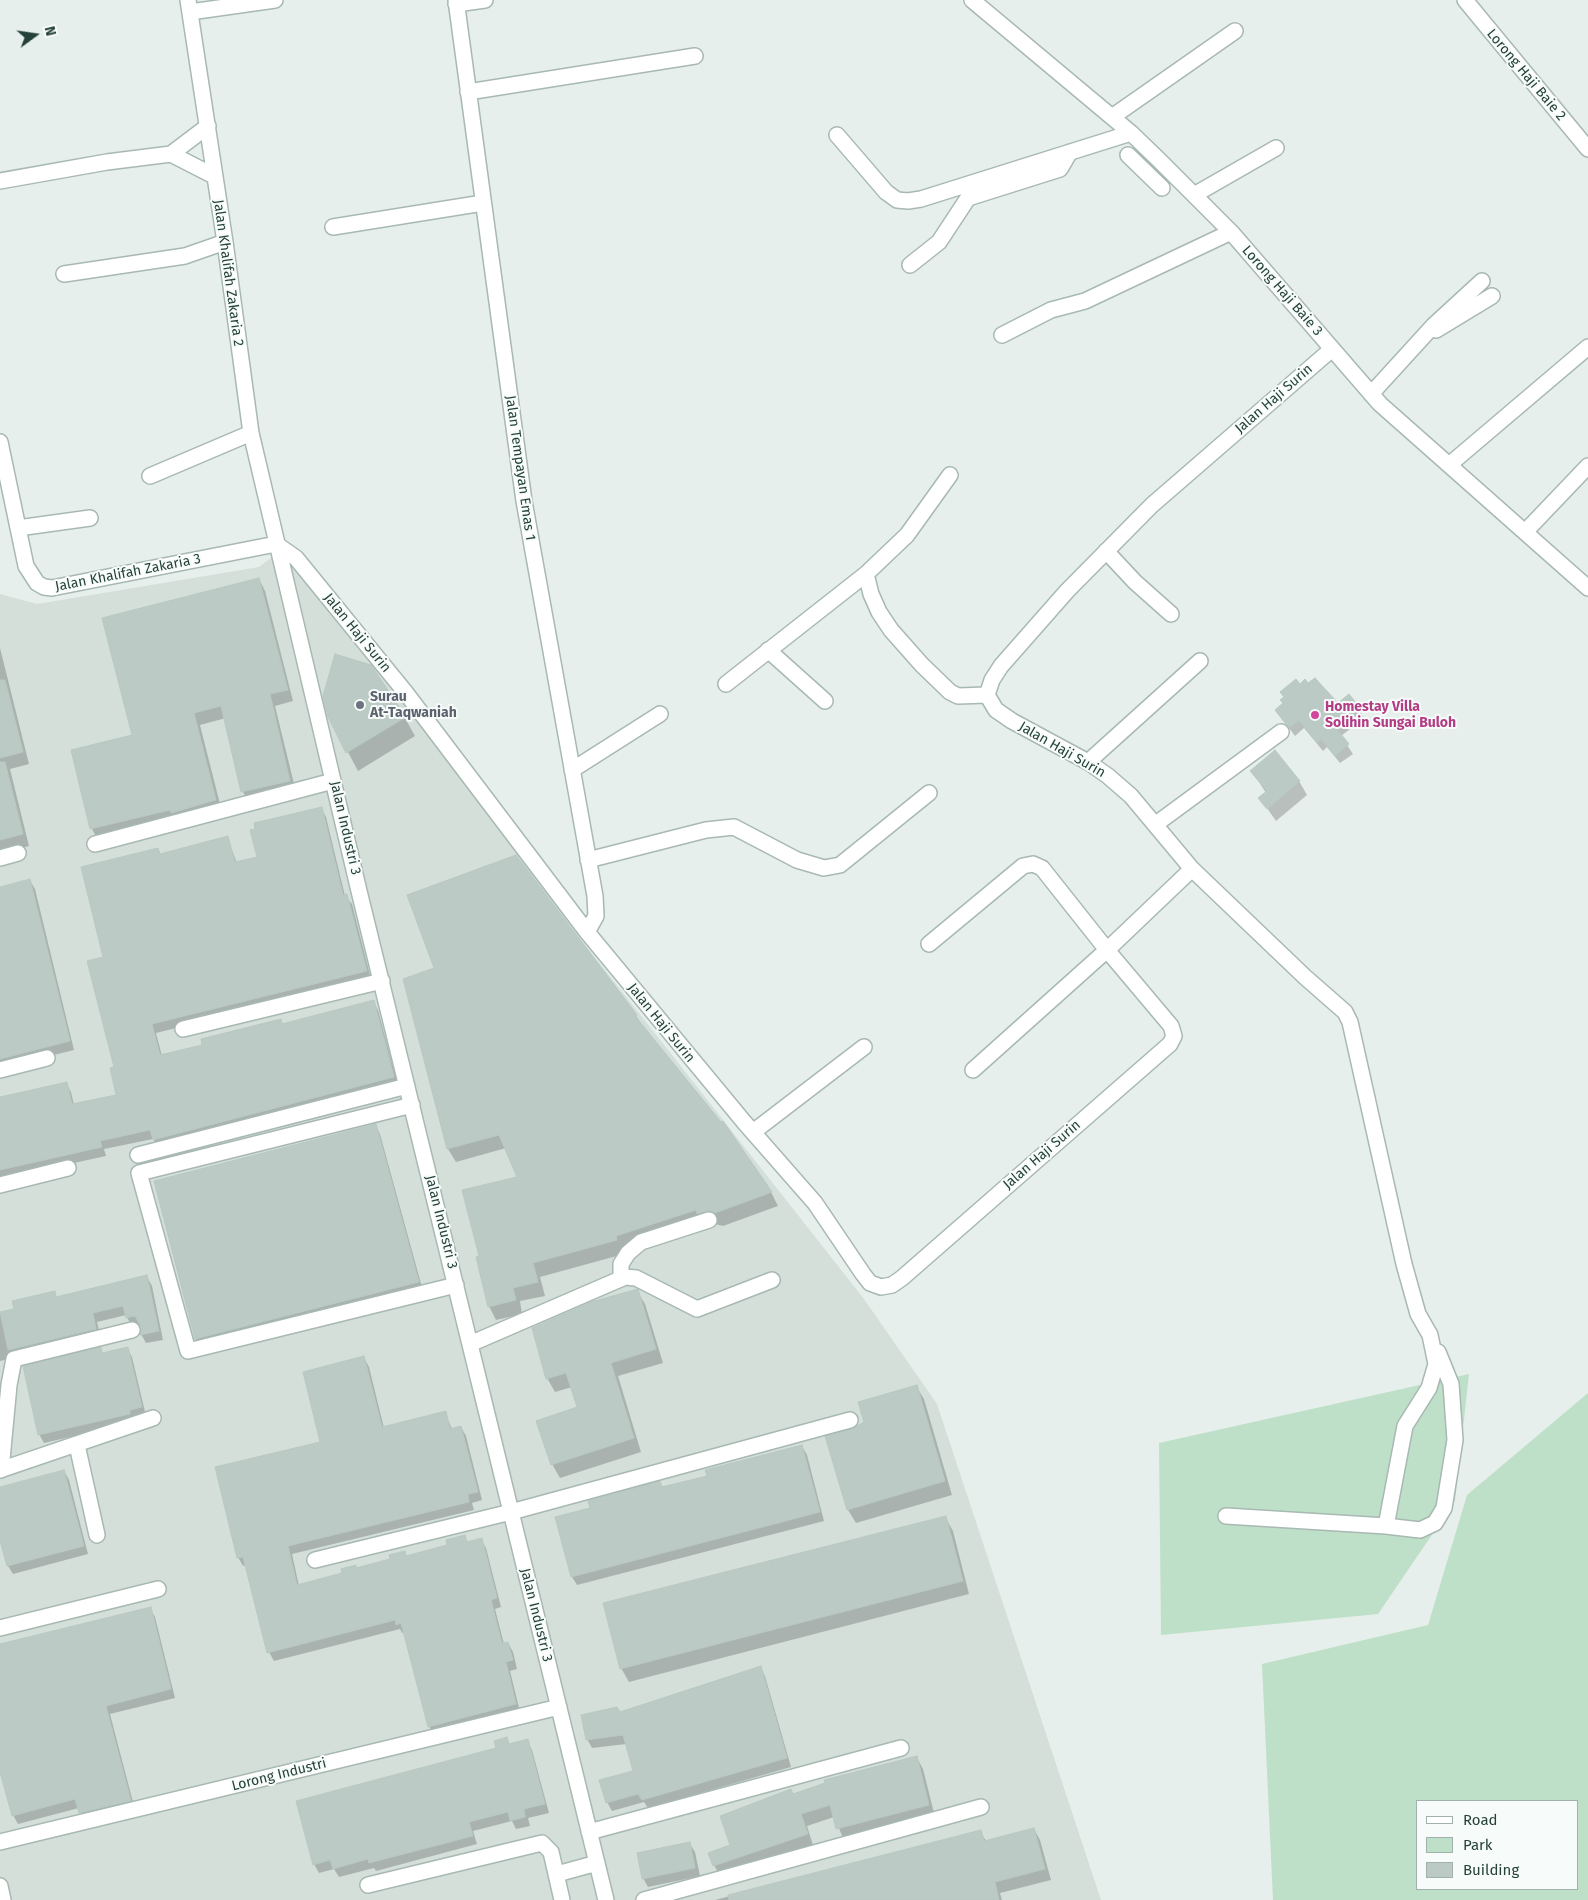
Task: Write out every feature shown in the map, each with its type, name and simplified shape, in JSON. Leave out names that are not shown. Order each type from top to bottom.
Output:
[{"type":"street","points":[[189,6],[275,0]]},
{"type":"street","points":[[456,2],[485,0]]},
{"type":"street","name":"Lorong Haji Baie 3","points":[[972,0],[1131,133],[1231,232],[1371,394],[1525,532],[1586,583]]},
{"type":"street","name":"Lorong Haji Baie 2","points":[[1464,0],[1585,140]]},
{"type":"street","name":"Jalan Tempayan Emas 1","points":[[456,2],[524,501],[597,911],[595,920],[586,932]]},
{"type":"street","name":"Jalan Khalifah Zakaria 2","points":[[189,6],[225,242],[251,433],[276,544]]},
{"type":"street","points":[[1112,117],[1235,31]]},
{"type":"street","points":[[468,92],[695,56]]},
{"type":"street","points":[[0,181],[107,162],[171,154],[208,126]]},
{"type":"street","points":[[837,134],[886,192],[897,200],[921,199],[1131,133]]},
{"type":"street","points":[[1194,195],[1276,148]]},
{"type":"street","points":[[910,265],[939,242],[968,198],[1060,169],[1070,152]]},
{"type":"street","points":[[171,154],[214,176]]},
{"type":"street","points":[[1128,155],[1162,188]]},
{"type":"street","points":[[1144,171],[1159,160]]},
{"type":"street","points":[[333,227],[483,203]]},
{"type":"street","points":[[1002,335],[1051,310],[1085,301],[1231,232]]},
{"type":"street","points":[[64,274],[185,256],[225,242]]},
{"type":"street","points":[[1371,394],[1422,338],[1482,281]]},
{"type":"street","points":[[1422,338],[1492,296]]},
{"type":"street","points":[[1450,465],[1588,347]]},
{"type":"street","name":"Jalan Haji Surin","points":[[1332,349],[1152,506],[1106,551],[1067,591],[1001,666],[992,680],[987,695],[996,710],[1012,721],[1088,762],[1131,796],[1192,869],[1304,977],[1345,1012],[1350,1022],[1404,1264],[1418,1314],[1430,1335]]},
{"type":"street","points":[[150,476],[251,433]]},
{"type":"street","name":"Jalan Khalifah Zakaria 3","points":[[0,442],[6,491],[18,528],[26,566],[30,575],[37,583],[52,588],[276,544]]},
{"type":"street","points":[[1525,532],[1588,466]]},
{"type":"street","points":[[726,684],[866,574],[882,556],[907,535],[950,476]]},
{"type":"street","points":[[18,528],[90,518]]},
{"type":"street","name":"Jalan Haji Surin","points":[[276,544],[296,558],[406,693],[586,932],[753,1132],[815,1203],[870,1282],[880,1287],[892,1284],[1173,1041],[1174,1031],[1171,1026],[1107,950]]},
{"type":"street","name":"Jalan Industri 3","points":[[276,544],[606,1900]]},
{"type":"street","points":[[1106,551],[1135,582],[1171,614]]},
{"type":"street","points":[[866,574],[871,594],[879,612],[891,630],[922,665],[950,692],[958,696],[987,695]]},
{"type":"street","points":[[768,650],[826,701]]},
{"type":"street","points":[[1088,762],[1200,661]]},
{"type":"street","points":[[572,770],[660,714]]},
{"type":"street","points":[[1156,824],[1281,732]]},
{"type":"street","points":[[95,844],[333,781]]},
{"type":"street","points":[[588,860],[706,830],[734,827],[797,860],[824,868],[840,865],[929,793]]},
{"type":"street","points":[[0,858],[18,853]]},
{"type":"street","points":[[929,944],[1024,866],[1033,864],[1042,868],[1107,950]]},
{"type":"street","points":[[973,1070],[1107,950],[1192,869]]},
{"type":"street","points":[[183,1029],[382,981]]},
{"type":"street","points":[[753,1132],[864,1047]]},
{"type":"street","points":[[0,1070],[47,1058]]},
{"type":"street","points":[[138,1155],[407,1086]]},
{"type":"street","points":[[412,1105],[139,1173],[188,1352],[456,1285]]},
{"type":"street","points":[[0,1185],[68,1168]]},
{"type":"street","points":[[621,1279],[621,1264],[628,1253],[641,1242],[709,1220]]},
{"type":"street","points":[[470,1344],[630,1276],[697,1309],[772,1280]]},
{"type":"street","points":[[132,1330],[14,1360],[9,1385],[1,1470],[152,1418]]},
{"type":"street","points":[[1386,1526],[1405,1426],[1429,1388],[1434,1376],[1436,1364],[1430,1335]]},
{"type":"street","points":[[1226,1516],[1386,1526],[1420,1530],[1428,1528],[1435,1523],[1444,1508],[1455,1440],[1451,1384],[1430,1335]]},
{"type":"street","points":[[315,1560],[511,1512],[850,1420]]},
{"type":"street","points":[[77,1445],[97,1535]]},
{"type":"street","points":[[0,1628],[158,1589]]},
{"type":"street","name":"Lorong Industri","points":[[0,1842],[559,1707]]},
{"type":"street","points":[[590,1832],[901,1748]]},
{"type":"street","points":[[644,1900],[981,1807]]},
{"type":"street","points":[[368,1886],[535,1843],[547,1846],[557,1874],[562,1900]]},
{"type":"street","points":[[557,1874],[597,1863]]},
{"type":"street","points":[[0,1886],[3,1900]]},
{"type":"shaded area","points":[[289,544],[587,947],[864,1299],[937,1404],[1101,1900],[0,1900],[0,594],[37,604],[259,567]]},
{"type":"green space","points":[[1469,1374],[1455,1501],[1378,1614],[1161,1635],[1159,1443]]},
{"type":"green space","points":[[1588,1393],[1588,1900],[1273,1900],[1262,1664],[1428,1625],[1467,1495]]},
{"type":"building","points":[[259,578],[288,690],[270,694],[290,781],[241,792],[221,706],[194,713],[216,800],[171,813],[170,810],[90,829],[71,750],[132,735],[102,618]]},
{"type":"building","name":"Surau At-Taqwaniah","points":[[335,654],[371,665],[406,717],[346,753],[328,717],[323,696]]},
{"type":"building","name":"Homestay Villa Solihin Sungai Buloh","points":[[1315,678],[1338,703],[1349,694],[1360,708],[1336,728],[1349,744],[1335,756],[1321,739],[1317,743],[1299,720],[1289,728],[1275,710],[1283,703],[1280,700],[1284,697],[1280,692],[1296,679],[1300,684],[1305,679],[1308,683]]},
{"type":"building","points":[[0,680],[5,680],[23,752],[0,758]]},
{"type":"building","points":[[1275,750],[1300,781],[1267,809],[1258,798],[1267,791],[1250,771]]},
{"type":"building","points":[[0,762],[5,762],[23,834],[0,840]]},
{"type":"building","points":[[322,807],[343,895],[347,894],[367,971],[152,1024],[160,1055],[202,1045],[201,1039],[281,1019],[282,1024],[374,1000],[394,1077],[153,1140],[150,1130],[100,1141],[102,1147],[0,1170],[0,1097],[67,1082],[72,1104],[116,1095],[110,1068],[114,1067],[87,961],[103,957],[81,867],[158,848],[160,854],[228,836],[235,862],[257,857],[250,830],[255,829],[254,823]]},
{"type":"building","points":[[516,855],[637,1015],[635,1016],[721,1122],[723,1121],[772,1192],[715,1213],[707,1211],[697,1214],[696,1210],[616,1236],[617,1240],[533,1263],[538,1282],[513,1288],[516,1300],[488,1307],[476,1257],[479,1256],[462,1190],[517,1177],[499,1135],[447,1149],[403,979],[434,968],[407,895]]},
{"type":"building","points":[[30,879],[70,1041],[0,1059],[0,887]]},
{"type":"building","points":[[376,1124],[419,1282],[195,1339],[154,1181]]},
{"type":"building","points":[[147,1275],[159,1331],[140,1335],[141,1327],[135,1316],[126,1318],[123,1306],[93,1313],[96,1329],[8,1350],[0,1312],[14,1309],[12,1301],[55,1291],[56,1297]]},
{"type":"building","points":[[638,1289],[656,1349],[611,1363],[634,1438],[551,1465],[536,1421],[577,1407],[566,1373],[546,1379],[532,1328],[591,1302]]},
{"type":"building","points":[[101,1347],[102,1353],[128,1347],[142,1407],[130,1410],[130,1414],[38,1435],[23,1366]]},
{"type":"building","points":[[364,1356],[382,1427],[446,1411],[450,1429],[461,1426],[478,1492],[468,1494],[469,1502],[288,1546],[297,1585],[342,1573],[341,1569],[356,1565],[356,1568],[390,1559],[389,1555],[405,1551],[406,1556],[447,1545],[446,1540],[465,1535],[467,1542],[482,1538],[497,1598],[491,1600],[502,1643],[508,1642],[513,1660],[506,1662],[516,1704],[428,1727],[401,1623],[396,1625],[395,1620],[267,1653],[243,1557],[237,1558],[215,1467],[320,1442],[303,1372]]},
{"type":"building","points":[[917,1385],[945,1481],[847,1510],[825,1436],[852,1429],[864,1422],[858,1402]]},
{"type":"building","points":[[802,1445],[820,1512],[571,1577],[555,1517],[590,1508],[588,1501],[660,1481],[662,1487],[707,1476],[705,1470]]},
{"type":"building","points":[[64,1470],[84,1546],[7,1566],[0,1541],[0,1487]]},
{"type":"building","points":[[946,1516],[963,1581],[620,1669],[603,1603]]},
{"type":"building","points":[[151,1607],[171,1689],[106,1706],[131,1801],[79,1813],[75,1799],[12,1816],[0,1772],[0,1644]]},
{"type":"building","points":[[761,1666],[787,1758],[642,1800],[638,1794],[606,1803],[599,1780],[633,1771],[623,1735],[586,1740],[581,1715],[617,1707],[620,1712]]},
{"type":"building","points":[[507,1737],[509,1744],[528,1739],[545,1804],[524,1809],[525,1817],[510,1821],[508,1812],[469,1822],[473,1836],[369,1863],[368,1859],[333,1869],[330,1860],[313,1865],[296,1801],[496,1748],[494,1741]]},
{"type":"building","points":[[917,1756],[929,1805],[836,1829],[830,1805],[801,1814],[808,1834],[713,1866],[708,1853],[730,1845],[720,1816],[791,1789],[793,1794],[825,1783],[824,1780]]},
{"type":"building","points":[[1034,1828],[1045,1869],[995,1882],[999,1900],[729,1900],[728,1895],[981,1830],[984,1841]]},
{"type":"building","points":[[690,1842],[695,1868],[642,1879],[637,1853]]},
{"type":"place","name":"Surau At-Taqwaniah","points":[[360,705]]},
{"type":"place","name":"Homestay Villa Solihin Sungai Buloh","points":[[1315,715]]}]
